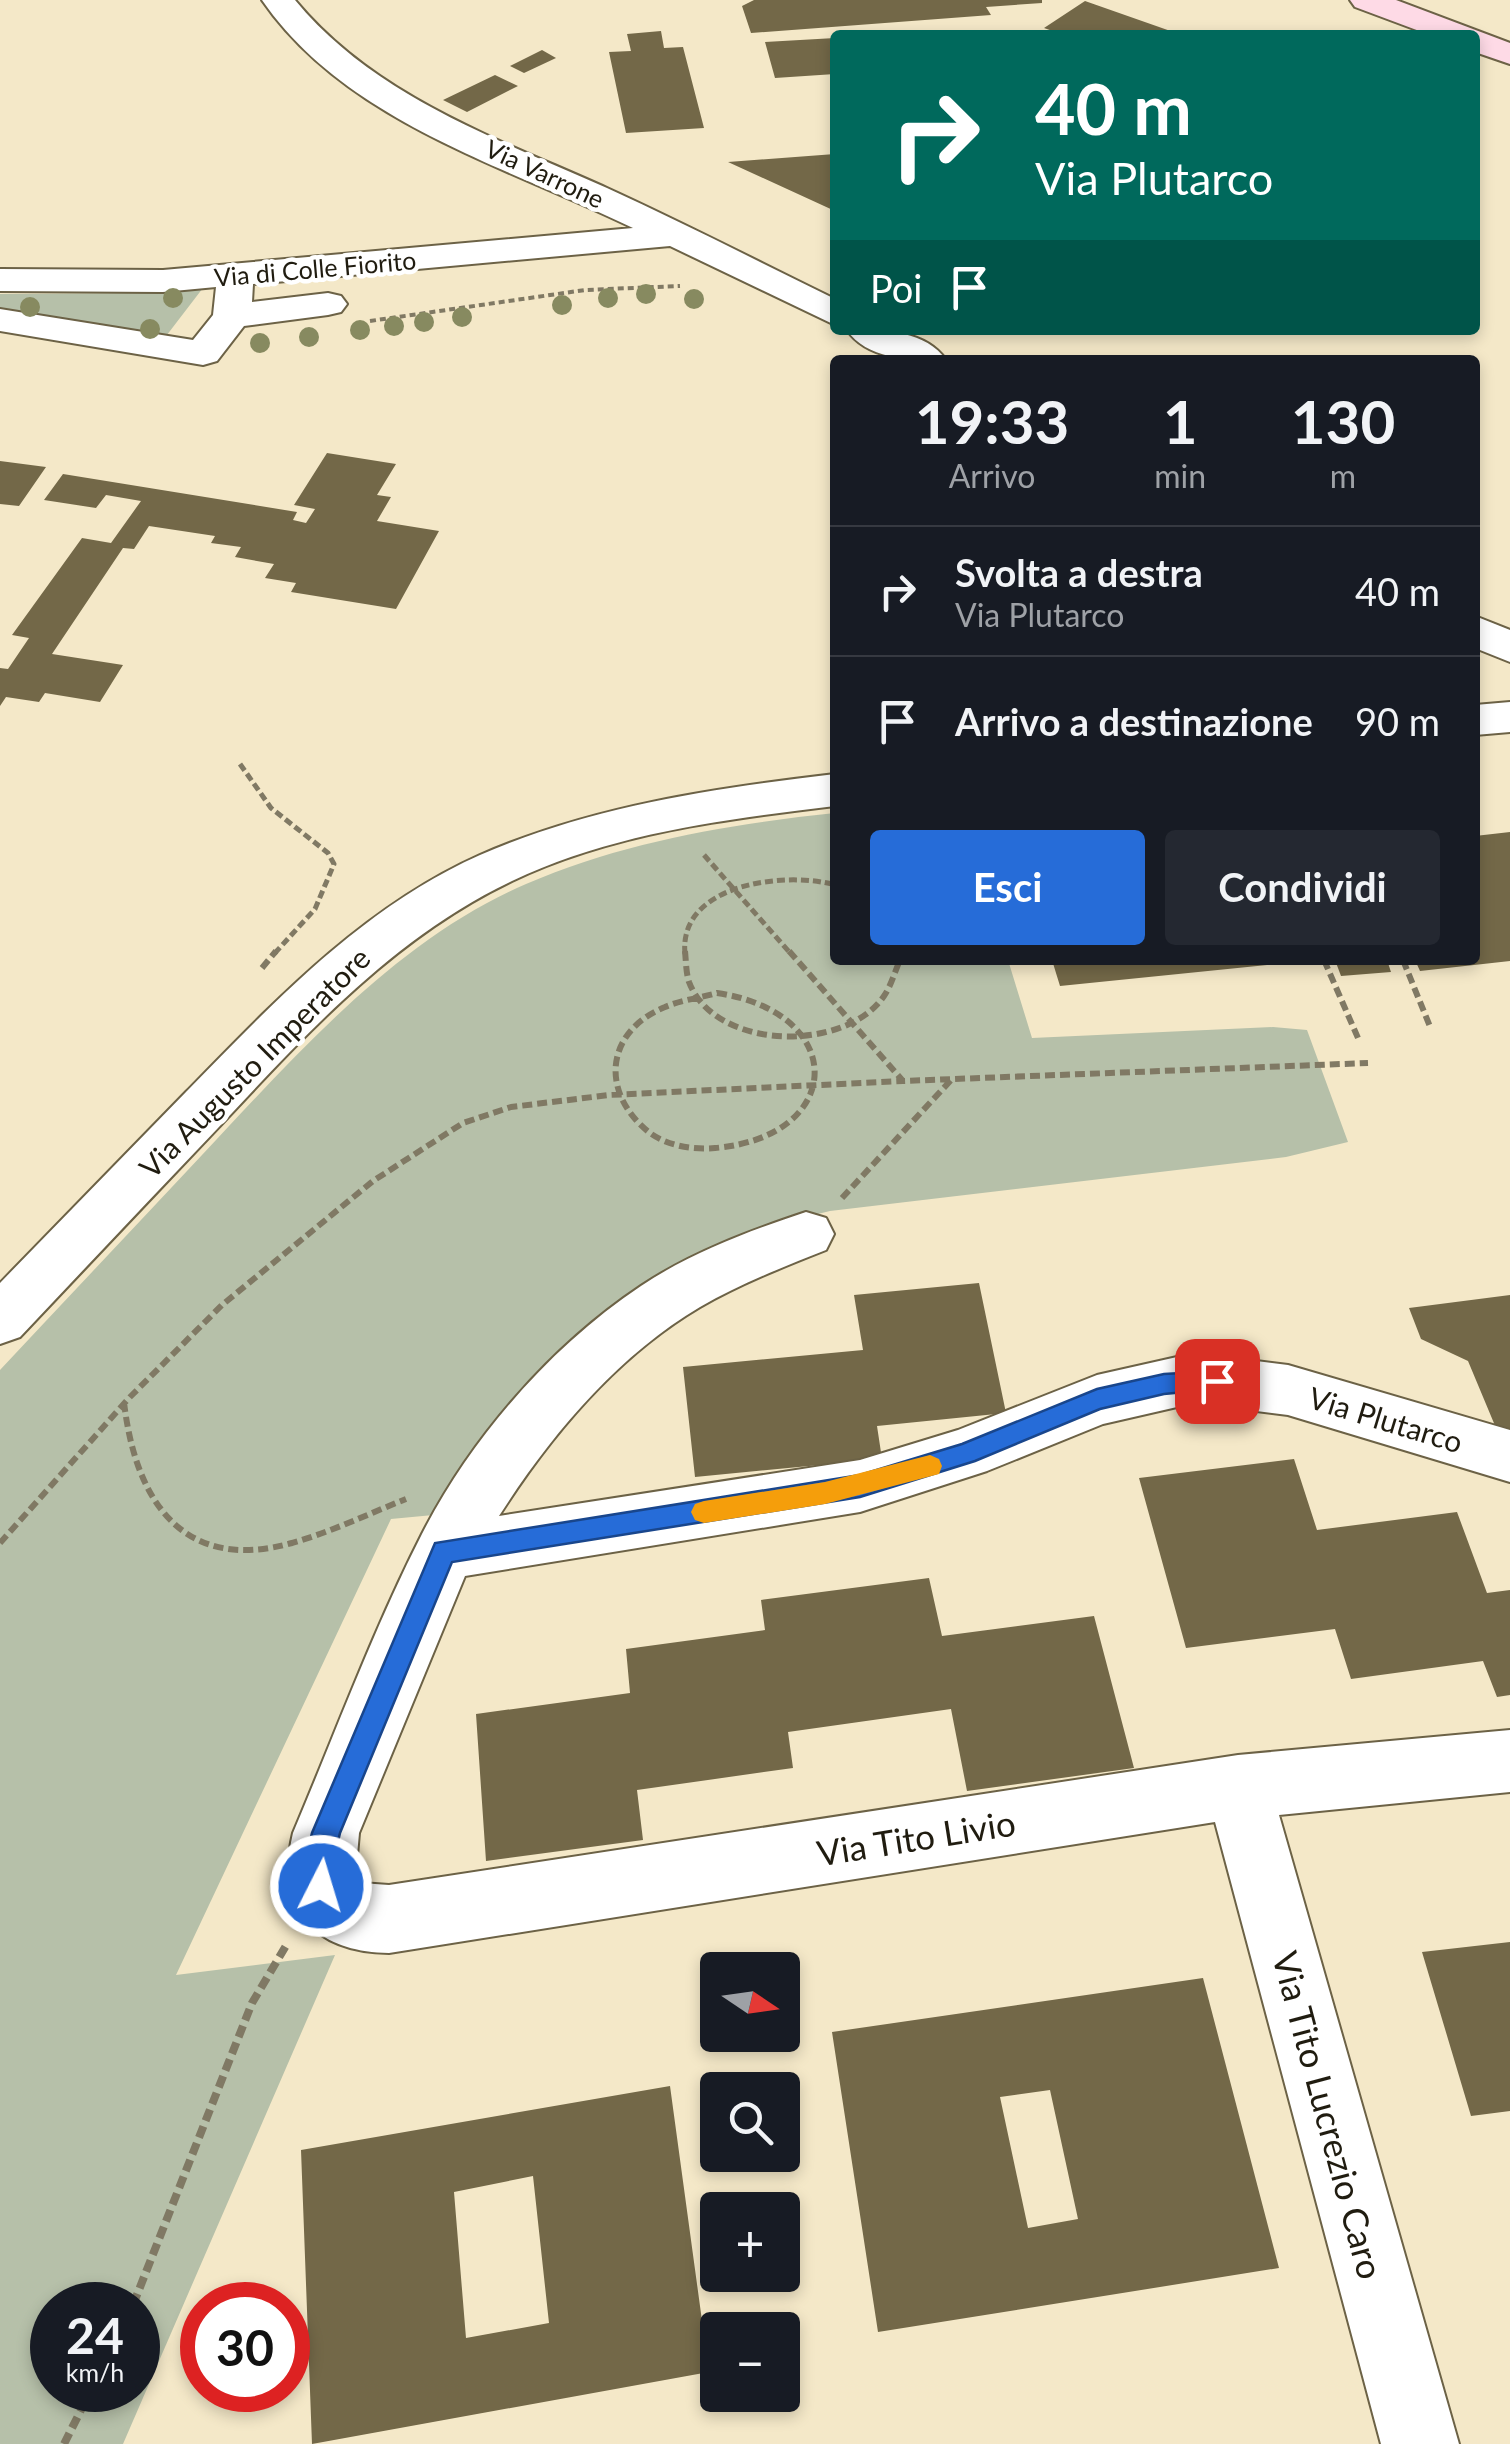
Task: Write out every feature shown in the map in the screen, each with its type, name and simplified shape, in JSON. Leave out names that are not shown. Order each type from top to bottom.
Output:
[{"type":"main road","points":[[1366,0],[1447,30]]},
{"type":"main road","points":[[1480,42],[1510,54]]},
{"type":"street","name":"Via Varrone","points":[[278,0],[301,30],[360,81],[558,187],[680,236],[830,312]]},
{"type":"street","points":[[558,187],[608,240],[640,264],[790,292]]},
{"type":"street","points":[[532,247],[560,228],[558,187]]},
{"type":"street","points":[[396,295],[673,259],[681,254],[680,236]]},
{"type":"street","name":"Via di Colle Fiorito","points":[[0,280],[163,282],[680,236]]},
{"type":"street","points":[[0,320],[203,353],[232,316],[235,276]]},
{"type":"street","points":[[232,316],[358,300]]},
{"type":"street","points":[[876,335],[917,355]]},
{"type":"street","points":[[1480,633],[1510,648]]},
{"type":"street","points":[[1480,720],[1510,717]]},
{"type":"street","name":"Via Augusto Imperatore","points":[[0,1320],[303,1007],[373,944],[446,895],[536,851],[621,825],[680,812],[830,791]]},
{"type":"street","points":[[325,1893],[318,1867],[326,1833],[444,1552],[479,1491],[582,1370],[658,1304],[727,1265],[806,1234]]},
{"type":"street","name":"Via Plutarco","points":[[444,1552],[860,1486],[966,1453],[1097,1400],[1177,1382],[1217,1381],[1288,1390],[1510,1456]]},
{"type":"street","name":"Via Tito Livio","points":[[325,1893],[344,1913],[362,1919],[389,1919],[1238,1787],[1510,1761]]},
{"type":"street","name":"Via Tito Lucrezio Caro","points":[[1238,1787],[1420,2444]]},
{"type":"path","points":[[358,300],[362,322],[588,290],[683,286]]},
{"type":"path","points":[[240,764],[270,808],[328,853],[334,864],[329,888],[311,918],[278,946],[256,976]]},
{"type":"path","points":[[701,852],[904,1081]]},
{"type":"path","points":[[830,884],[786,877],[752,882],[698,914],[685,938],[683,964],[696,996],[710,1012],[740,1028],[774,1038],[804,1037],[853,1024],[874,1011],[894,988],[899,965]]},
{"type":"path","points":[[1326,965],[1358,1038]]},
{"type":"path","points":[[1405,965],[1431,1029]]},
{"type":"path","points":[[716,993],[750,998],[778,1010],[804,1037],[813,1053],[814,1082],[806,1103],[788,1125],[760,1141],[728,1149],[694,1149],[662,1140],[636,1123],[617,1095],[611,1076],[616,1050],[630,1027],[654,1008],[696,996],[716,993]]},
{"type":"path","points":[[0,1543],[124,1402],[241,1287],[307,1231],[429,1141],[496,1110],[733,1084],[1368,1063]]},
{"type":"path","points":[[806,1234],[888,1152],[952,1078]]},
{"type":"path","points":[[124,1402],[131,1455],[147,1495],[186,1534],[226,1552],[288,1543],[455,1485],[479,1491]]},
{"type":"path","points":[[142,2282],[252,2002],[325,1893]]},
{"type":"path","points":[[64,2444],[80,2412]]},
{"type":"green space","points":[[206,284],[160,344],[0,317],[0,294],[143,293]]},
{"type":"green space","points":[[830,814],[830,965],[1010,965],[1032,1038],[1273,1027],[1307,1030],[1348,1142],[1286,1157],[830,1211],[773,1225],[733,1244],[465,1512],[391,1519],[176,1975],[335,1955],[193,2282],[180,2282],[180,2313],[160,2359],[160,2282],[30,2282],[30,2412],[137,2412],[123,2444],[0,2444],[0,1370],[274,1078],[392,968],[434,935],[526,884],[600,857],[678,837]]},
{"type":"building","points":[[754,0],[1042,3],[986,7],[991,15],[751,33],[742,6]]},
{"type":"building","points":[[1085,1],[1168,30],[1050,30],[1044,28]]},
{"type":"building","points":[[661,31],[664,48],[683,47],[704,128],[626,133],[609,52],[631,51],[627,34]]},
{"type":"building","points":[[830,38],[830,74],[775,78],[765,42]]},
{"type":"building","points":[[542,50],[556,58],[524,73],[510,66]]},
{"type":"building","points":[[495,75],[518,86],[467,112],[443,100]]},
{"type":"building","points":[[830,154],[830,209],[728,162]]},
{"type":"building","points":[[327,453],[396,464],[377,495],[391,497],[377,521],[439,531],[396,609],[291,592],[296,583],[265,578],[274,564],[235,557],[241,547],[211,543],[215,536],[149,526],[134,549],[123,548],[52,654],[123,665],[100,702],[45,693],[39,702],[6,697],[0,706],[0,668],[8,669],[29,638],[12,635],[82,538],[111,543],[141,501],[106,495],[96,508],[44,500],[63,474],[297,512],[293,520],[306,523],[315,509],[294,505]]},
{"type":"building","points":[[0,461],[46,467],[19,506],[0,504]]},
{"type":"building","points":[[1510,832],[1510,961],[1480,964],[1480,835]]},
{"type":"building","points":[[1054,965],[1268,965],[1060,986]]},
{"type":"building","points":[[1337,965],[1389,965],[1391,972],[1341,976]]},
{"type":"building","points":[[1417,965],[1474,965],[1420,971]]},
{"type":"building","points":[[979,1283],[1006,1413],[877,1426],[882,1459],[695,1477],[683,1367],[863,1350],[854,1295]]},
{"type":"building","points":[[1510,1295],[1510,1439],[1501,1440],[1468,1361],[1421,1339],[1409,1308]]},
{"type":"building","points":[[1294,1459],[1317,1530],[1457,1512],[1487,1593],[1510,1590],[1510,1695],[1497,1697],[1483,1661],[1351,1679],[1335,1629],[1186,1648],[1139,1478]]},
{"type":"building","points":[[929,1578],[942,1636],[1094,1616],[1134,1768],[967,1791],[951,1709],[788,1732],[793,1768],[637,1790],[643,1840],[486,1861],[476,1714],[630,1693],[626,1649],[765,1630],[761,1600]]},
{"type":"building","points":[[1510,1942],[1510,2111],[1471,2116],[1422,1952]]},
{"type":"building","points":[[1203,1978],[1279,2268],[878,2332],[832,2032]],"holes":[[[1050,2090],[1078,2219],[1028,2228],[1000,2097]]]},
{"type":"building","points":[[670,2086],[701,2312],[700,2374],[312,2444],[310,2282],[306,2282],[301,2150]],"holes":[[[533,2176],[549,2323],[466,2338],[454,2192]]]},
{"type":"slow traffic","points":[[704,1512],[860,1486],[930,1466]]},
{"type":"route","points":[[321,1886],[318,1867],[326,1833],[444,1552],[860,1486],[932,1466],[1097,1400],[1164,1384],[1217,1381]]}]
